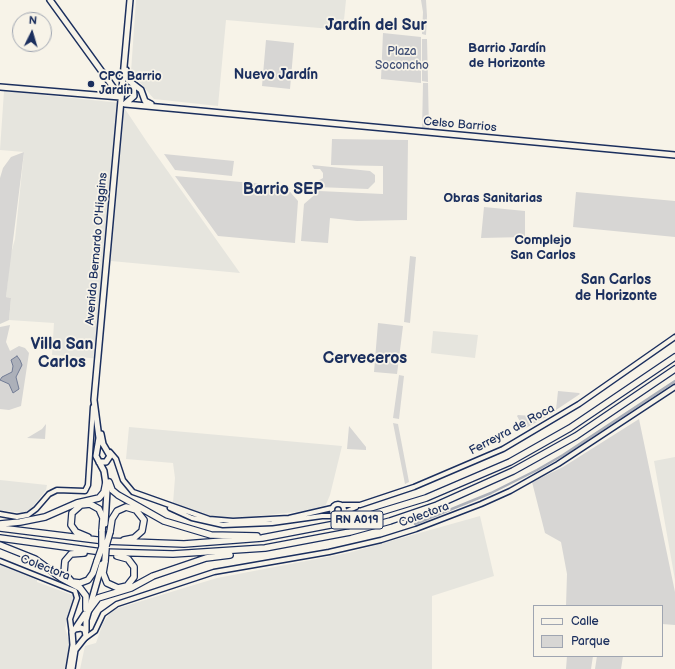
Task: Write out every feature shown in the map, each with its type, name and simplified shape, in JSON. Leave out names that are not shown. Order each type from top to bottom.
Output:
[{"type":"highway","name":"RN A019","points":[[0,528],[104,547],[235,541],[271,537],[329,526],[375,515],[426,498],[510,462],[558,435],[675,357]]},
{"type":"highway","name":"RN A019","points":[[0,538],[104,547],[159,554],[208,553],[264,548],[301,542],[390,521],[431,507],[484,485],[566,442],[675,369]]},
{"type":"highway","points":[[108,482],[112,490],[118,495],[152,516],[191,530],[217,536],[271,537]]},
{"type":"highway","points":[[0,524],[45,517],[76,503],[99,498],[104,492],[108,482]]},
{"type":"highway","points":[[101,561],[104,576],[109,585],[121,588],[132,582],[135,572],[132,562],[75,531],[71,520],[75,509],[85,504],[97,508],[102,516],[106,532]]},
{"type":"highway","points":[[104,547],[101,561],[92,576],[83,583],[72,582],[64,573],[65,561],[71,554],[104,547],[136,537],[143,528],[142,516],[132,508],[120,509],[112,518],[106,532],[104,547]]},
{"type":"highway","points":[[88,610],[94,602],[100,598],[131,588],[153,576],[201,560],[277,549],[301,542]]},
{"type":"highway","points":[[0,545],[35,560],[61,578],[80,588],[86,596],[88,610]]},
{"type":"main road","points":[[50,0],[120,97],[124,106],[134,96],[132,83]]},
{"type":"main road","name":"Avenida Bernardo O'Higgins","points":[[98,461],[97,451],[99,438],[94,400],[108,255],[120,97],[130,0]]},
{"type":"main road","points":[[133,0],[126,74],[132,83],[142,90],[144,99],[142,103],[137,105]]},
{"type":"main road","points":[[126,50],[128,58]]},
{"type":"main road","points":[[121,90],[124,83],[132,83]]},
{"type":"main road","points":[[0,87],[120,97]]},
{"type":"main road","name":"Celso Barrios","points":[[144,99],[149,104],[243,114]]},
{"type":"main road","name":"Celso Barrios","points":[[124,106],[137,105],[243,114],[675,155]]},
{"type":"main road","name":"Avenida Bernardo O'Higgins","points":[[113,193],[124,106]]},
{"type":"main road","name":"Avenida Bernardo O'Higgins","points":[[106,275],[96,402],[102,437],[108,451]]},
{"type":"main road","points":[[97,451],[101,448],[108,451],[106,532]]},
{"type":"main road","points":[[98,461],[108,460]]},
{"type":"main road","points":[[98,461],[104,469],[108,482]]},
{"type":"main road","points":[[70,669],[75,650],[83,640],[86,633],[88,610],[101,561]]},
{"type":"main road","points":[[70,669],[73,645],[72,636],[88,610]]},
{"type":"main road","points":[[75,629],[81,628],[86,633]]},
{"type":"main road","points":[[72,636],[76,641],[83,640]]},
{"type":"street","name":"Ferreyra de Roca","points":[[147,498],[192,518],[218,524],[272,523],[318,516],[335,516],[360,505],[426,482],[503,449],[579,404],[675,337]]},
{"type":"street","name":"Colectora","points":[[83,640],[96,629],[103,614],[114,605],[206,574],[381,540],[416,529],[481,504],[558,464],[675,387]]},
{"type":"street","points":[[0,514],[17,517],[28,515],[36,509],[49,494],[57,490],[86,491],[94,400]]},
{"type":"street","points":[[90,451],[97,451]]},
{"type":"street","name":"Ferreyra de Roca","points":[[108,451],[118,463],[123,480],[136,494],[196,515],[223,521],[294,517],[332,508],[341,503],[343,505],[360,505]]},
{"type":"street","points":[[108,460],[118,463]]},
{"type":"street","points":[[89,465],[98,461]]},
{"type":"street","points":[[343,505],[343,513]]},
{"type":"street","points":[[332,508],[332,513],[335,516]]},
{"type":"street","name":"Colectora","points":[[0,561],[31,575],[74,590],[77,598],[70,621],[72,636]]},
{"type":"street","points":[[70,621],[75,629]]},
{"type":"street","points":[[86,633],[96,629]]},
{"type":"shaded area","points":[[136,0],[346,0],[343,30],[226,20],[218,106],[154,99],[131,72]]},
{"type":"shaded area","points":[[4,91],[121,103],[240,273],[111,261],[102,359],[52,355],[54,323],[9,320],[11,298],[6,297],[10,257],[15,239],[24,152],[0,150]]},
{"type":"shaded area","points":[[433,331],[478,335],[475,358],[431,353]]},
{"type":"shaded area","points":[[17,356],[22,365],[16,377],[19,389],[13,393],[9,384],[0,380],[2,377],[12,372],[13,366],[11,360]]},
{"type":"shaded area","points":[[129,427],[342,446],[330,495],[324,509],[228,519],[196,513],[175,506],[173,503],[175,478],[173,463],[126,459]]},
{"type":"shaded area","points":[[675,457],[675,580],[654,461]]},
{"type":"shaded area","points":[[0,480],[47,485],[46,490],[31,509],[22,513],[0,510]]},
{"type":"shaded area","points":[[480,516],[494,576],[432,596],[432,669],[80,669],[85,646],[96,643],[103,623],[112,610],[217,578],[348,553]]},
{"type":"shaded area","points":[[0,564],[37,580],[37,582],[75,596],[65,628],[71,647],[67,669],[0,669]]},
{"type":"green space","points":[[421,0],[426,0],[426,35],[422,34],[423,12]]},
{"type":"green space","name":"Plaza Soconcho","points":[[383,33],[421,37],[421,83],[381,79]]},
{"type":"green space","points":[[422,39],[427,39],[428,82],[422,81]]},
{"type":"green space","points":[[266,40],[294,43],[290,89],[262,86]]},
{"type":"green space","points":[[423,83],[428,83],[429,131],[422,131]]},
{"type":"green space","points":[[332,139],[408,140],[407,220],[357,221],[330,218],[328,243],[301,241],[304,204],[319,191],[383,194],[383,166],[331,165]]},
{"type":"green space","points":[[24,152],[6,297],[11,298],[9,320],[0,324],[0,178],[3,168],[11,157]]},
{"type":"green space","points":[[164,154],[234,161],[232,176],[175,170]]},
{"type":"green space","points":[[312,165],[370,171],[375,175],[375,182],[368,189],[317,187],[316,182],[323,178],[323,173],[320,169],[314,169]]},
{"type":"green space","points":[[175,176],[285,186],[298,201],[295,243],[218,236]]},
{"type":"green space","points":[[576,192],[675,201],[675,237],[573,227]]},
{"type":"green space","points":[[484,207],[525,211],[525,237],[481,238]]},
{"type":"green space","points":[[410,256],[416,257],[410,323],[404,322]]},
{"type":"green space","points":[[378,323],[403,326],[397,374],[374,372]]},
{"type":"green space","points":[[10,325],[6,342],[10,351],[19,346],[25,348],[29,353],[21,406],[9,410],[0,409],[0,327]]},
{"type":"green space","points":[[399,375],[404,376],[399,419],[393,418]]},
{"type":"green space","points":[[558,391],[579,393],[580,394],[556,410]]},
{"type":"green space","points":[[517,416],[546,417],[524,429]]},
{"type":"green space","points":[[639,419],[675,592],[675,625],[663,624],[663,605],[566,605],[567,574],[561,542],[545,533],[532,482],[563,467]]},
{"type":"green space","points":[[393,423],[398,424],[409,482],[405,484]]},
{"type":"green space","points":[[46,424],[45,439],[27,438],[42,429]]},
{"type":"green space","points":[[349,426],[366,447],[366,450],[347,449]]},
{"type":"green space","points":[[567,657],[593,657],[591,669],[566,669]]},
{"type":"green space","points":[[597,657],[623,657],[621,669],[595,669]]},
{"type":"waterway","points":[[415,524],[491,493],[537,470],[563,455],[675,381]]},
{"type":"place","name":"CPC Barrio Jardín","points":[[91,84]]},
{"type":"district","name":"Jardín del Sur","points":[[376,26]]},
{"type":"district","name":"Barrio Jardín de Horizonte","points":[[507,56]]},
{"type":"district","name":"Nuevo Jardín","points":[[276,75]]},
{"type":"district","name":"Barrio SEP","points":[[283,190]]},
{"type":"district","name":"Obras Sanitarias","points":[[493,199]]},
{"type":"district","name":"Complejo San Carlos","points":[[543,248]]},
{"type":"district","name":"San Carlos de Horizonte","points":[[616,288]]},
{"type":"district","name":"Villa San Carlos","points":[[62,354]]},
{"type":"district","name":"Cerveceros","points":[[365,359]]}]
